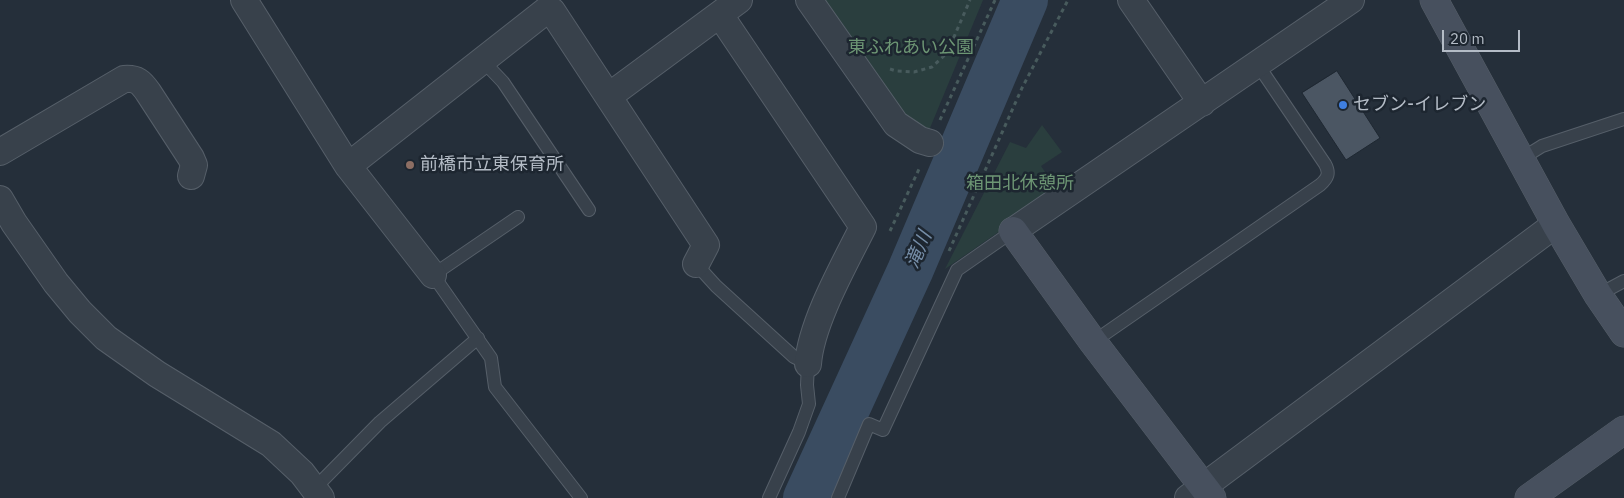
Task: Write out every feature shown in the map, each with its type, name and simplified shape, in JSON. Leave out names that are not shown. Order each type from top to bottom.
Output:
[{"type":"street","points":[[244,0],[348,166],[433,275]]},
{"type":"street","points":[[809,0],[896,124],[920,140],[930,143]]},
{"type":"street","points":[[1131,0],[1202,103]]},
{"type":"street","points":[[1351,0],[1013,231],[1201,494],[1556,224]]},
{"type":"street","points":[[1434,0],[1556,224],[1598,295],[1624,332]]},
{"type":"street","points":[[609,96],[729,8],[863,228],[823,313],[809,350],[808,364]]},
{"type":"street","points":[[348,166],[548,9],[552,12],[609,96],[706,245],[696,264]]},
{"type":"street","points":[[0,152],[124,79],[133,78],[142,84],[148,92],[191,158],[194,165],[191,176]]},
{"type":"street","points":[[0,199],[14,223],[56,283],[80,312],[106,338],[158,374],[271,444],[302,474],[318,494]]},
{"type":"street","points":[[1529,498],[1624,430]]},
{"type":"lane","points":[[482,60],[503,82],[589,210]]},
{"type":"lane","points":[[1093,342],[1325,181],[1328,176],[1325,164],[1258,65]]},
{"type":"lane","points":[[1521,159],[1542,146],[1624,119]]},
{"type":"lane","points":[[518,217],[433,275],[492,358],[495,387],[581,498]]},
{"type":"lane","points":[[838,498],[869,424],[883,430],[957,270],[1013,231]]},
{"type":"lane","points":[[696,264],[716,286],[794,357],[808,364],[807,385],[809,404],[800,432],[769,498]]},
{"type":"lane","points":[[1598,295],[1624,281]]},
{"type":"lane","points":[[318,494],[380,422],[478,338]]},
{"type":"path","points":[[885,66],[896,71],[914,72],[932,67],[947,53],[970,0]]},
{"type":"path","points":[[887,238],[995,0]]},
{"type":"path","points":[[948,253],[1022,88],[1068,0]]},
{"type":"green space","name":"東ふれあい公園","points":[[822,0],[983,0],[930,128],[915,128],[901,118]]},
{"type":"green space","name":"箱田北休憩所","points":[[1042,125],[1062,152],[1041,166],[1058,191],[945,269],[1010,142],[1026,148]]},
{"type":"building","points":[[1337,71],[1380,138],[1346,160],[1302,93]]},
{"type":"waterway","name":"滝川","points":[[806,498],[910,271],[1025,0]]},
{"type":"place","name":"セブン-イレブン","points":[[1343,105]]},
{"type":"place","name":"前橋市立東保育所","points":[[410,165]]}]
